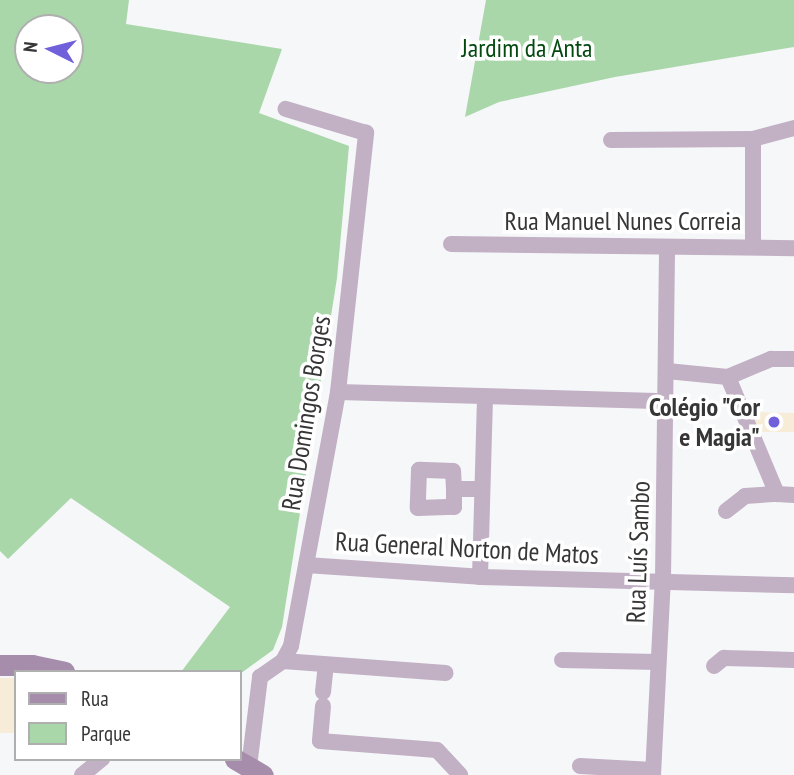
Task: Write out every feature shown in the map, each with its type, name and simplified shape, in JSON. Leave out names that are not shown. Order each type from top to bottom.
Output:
[{"type":"main road","points":[[0,665],[32,665],[55,670]]},
{"type":"street","name":"Rua Domingos Borges","points":[[249,767],[256,688],[260,677],[283,661],[291,646],[338,392],[366,133],[286,109]]},
{"type":"street","points":[[611,140],[752,139],[794,128]]},
{"type":"street","points":[[752,139],[752,245]]},
{"type":"street","name":"Rua Manuel Nunes Correia","points":[[451,244],[667,247],[752,245],[794,248]]},
{"type":"street","name":"Rua Luís Sambo","points":[[653,773],[663,580],[667,247]]},
{"type":"street","points":[[667,371],[728,377],[771,359],[794,359]]},
{"type":"street","points":[[728,377],[777,494]]},
{"type":"street","points":[[338,392],[665,401]]},
{"type":"street","points":[[480,577],[485,398]]},
{"type":"street","points":[[454,489],[482,489]]},
{"type":"street","points":[[726,512],[745,496],[794,495]]},
{"type":"street","name":"Rua General Norton de Matos","points":[[306,565],[480,577],[794,585]]},
{"type":"street","points":[[714,666],[723,659],[794,660]]},
{"type":"street","points":[[562,660],[658,662]]},
{"type":"street","points":[[283,661],[446,673]]},
{"type":"street","points":[[326,665],[320,741],[437,750],[460,775]]},
{"type":"street","points":[[82,775],[100,761]]},
{"type":"street","points":[[580,766],[653,773]]},
{"type":"shaded area","name":"Colégio \"Cor e Magia\"","points":[[750,412],[794,413],[794,432],[759,432]]},
{"type":"shaded area","points":[[0,678],[14,678],[14,733],[0,733]]},
{"type":"green space","points":[[0,0],[129,0],[126,24],[282,49],[259,113],[349,146],[337,278],[282,627],[273,650],[242,673],[242,670],[183,670],[230,607],[71,498],[8,559],[0,551]]},
{"type":"green space","name":"Jardim da Anta","points":[[486,0],[794,0],[794,47],[615,77],[499,102],[465,117]]},
{"type":"place","name":"Colégio \"Cor e Magia\"","points":[[774,422]]}]
